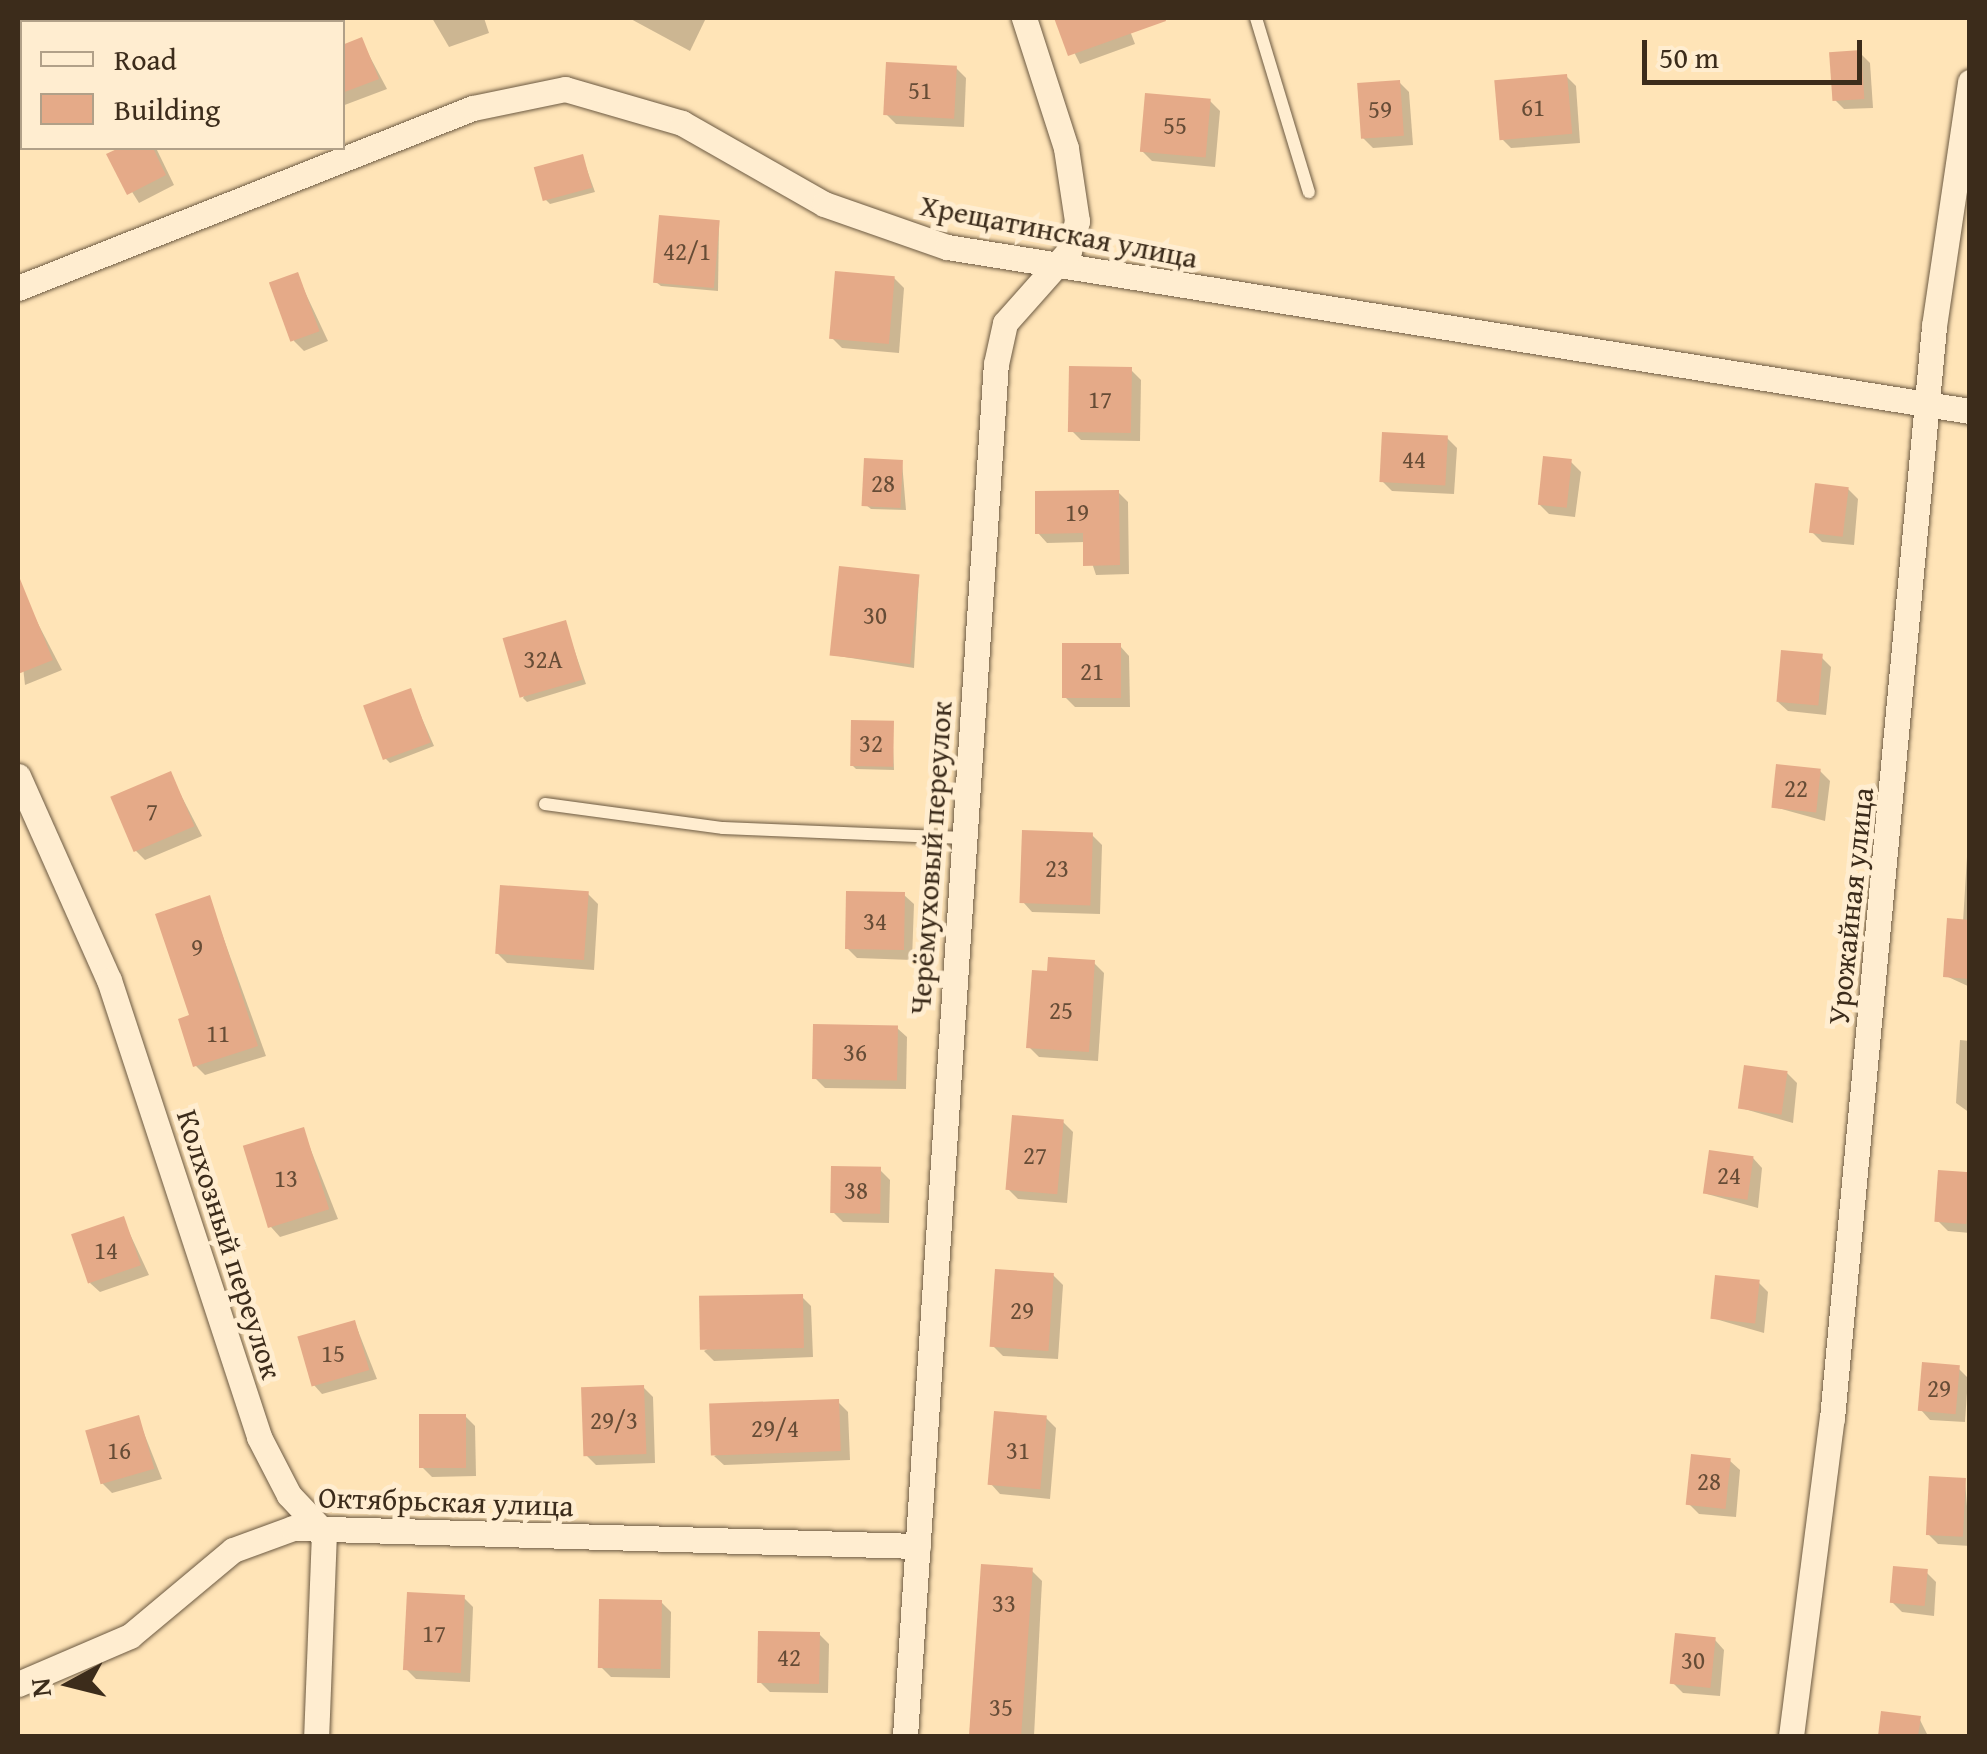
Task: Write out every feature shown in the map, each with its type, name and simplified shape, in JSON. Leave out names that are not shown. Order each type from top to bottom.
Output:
[{"type":"street","name":"Черёмуховый переулок","points":[[905,1736],[996,364],[1005,323],[1069,251],[1077,221],[1066,148],[1024,18]]},
{"type":"street","name":"Урожайная улица","points":[[1790,1736],[1933,405],[1934,326],[1970,82]]},
{"type":"street","name":"Хрещатинская улица","points":[[18,288],[473,108],[565,89],[682,122],[889,231],[1051,267],[1970,412]]},
{"type":"street","name":"Колхозный переулок","points":[[18,776],[109,980],[259,1438],[289,1495],[324,1532]]},
{"type":"street","name":"Октябрьская улица","points":[[18,1684],[130,1636],[233,1550],[293,1528],[324,1532],[918,1546]]},
{"type":"street","points":[[316,1736],[324,1532]]},
{"type":"lane","points":[[1256,18],[1309,192]]},
{"type":"lane","points":[[544,804],[723,828],[964,838]]},
{"type":"building","points":[[1054,18],[1165,18],[1166,21],[1068,56]]},
{"type":"building","points":[[362,37],[379,79],[345,92],[345,44]]},
{"type":"building","points":[[1861,50],[1864,99],[1832,101],[1829,52]]},
{"type":"building","points":[[886,62],[957,66],[954,119],[883,115]]},
{"type":"building","points":[[1567,74],[1572,134],[1500,140],[1494,80]]},
{"type":"building","points":[[1400,80],[1404,136],[1361,139],[1357,83]]},
{"type":"building","points":[[1145,93],[1211,99],[1206,158],[1140,152]]},
{"type":"building","points":[[115,150],[154,150],[166,175],[127,195],[106,154]]},
{"type":"building","points":[[583,154],[592,188],[543,201],[534,167]]},
{"type":"building","points":[[659,215],[720,220],[714,288],[653,283]]},
{"type":"building","points":[[835,271],[895,276],[889,344],[829,339]]},
{"type":"building","points":[[298,272],[320,331],[290,342],[269,283]]},
{"type":"building","points":[[1069,366],[1132,367],[1131,433],[1068,432]]},
{"type":"building","points":[[1382,432],[1448,435],[1445,485],[1379,482]]},
{"type":"building","points":[[1543,456],[1572,459],[1567,508],[1538,505]]},
{"type":"building","points":[[864,458],[903,460],[900,508],[861,506]]},
{"type":"building","points":[[1815,483],[1849,487],[1843,537],[1809,533]]},
{"type":"building","points":[[1119,490],[1120,565],[1083,566],[1083,533],[1035,534],[1035,491]]},
{"type":"building","points":[[839,566],[920,574],[910,664],[830,656]]},
{"type":"building","points":[[18,574],[53,660],[18,674]]},
{"type":"building","points":[[566,620],[583,680],[520,698],[503,638]]},
{"type":"building","points":[[1062,643],[1121,643],[1121,698],[1062,698]]},
{"type":"building","points":[[1781,650],[1823,654],[1818,705],[1776,702]]},
{"type":"building","points":[[411,688],[431,743],[383,760],[363,705]]},
{"type":"building","points":[[851,720],[894,721],[893,767],[850,766]]},
{"type":"building","points":[[1776,764],[1821,769],[1816,812],[1771,808]]},
{"type":"building","points":[[171,771],[194,826],[134,852],[110,797]]},
{"type":"building","points":[[1022,830],[1093,832],[1090,905],[1019,903]]},
{"type":"building","points":[[500,885],[589,891],[584,960],[495,954]]},
{"type":"building","points":[[846,891],[905,892],[904,950],[845,949]]},
{"type":"building","points":[[210,895],[258,1046],[193,1067],[178,1019],[189,1015],[155,914]]},
{"type":"building","points":[[1947,918],[1970,920],[1970,979],[1943,977]]},
{"type":"building","points":[[1048,957],[1095,960],[1089,1052],[1026,1048],[1032,970],[1047,971]]},
{"type":"building","points":[[813,1024],[898,1025],[897,1080],[812,1079]]},
{"type":"building","points":[[1744,1065],[1788,1071],[1781,1115],[1738,1109]]},
{"type":"building","points":[[1012,1115],[1064,1120],[1057,1194],[1005,1190]]},
{"type":"building","points":[[304,1127],[329,1209],[268,1228],[243,1146]]},
{"type":"building","points":[[1709,1150],[1754,1156],[1747,1200],[1703,1194]]},
{"type":"building","points":[[831,1166],[881,1167],[880,1214],[830,1213]]},
{"type":"building","points":[[1938,1170],[1970,1172],[1966,1224],[1934,1222]]},
{"type":"building","points":[[124,1216],[141,1265],[88,1283],[71,1234]]},
{"type":"building","points":[[995,1269],[1054,1273],[1048,1351],[990,1347]]},
{"type":"building","points":[[1715,1275],[1760,1280],[1755,1323],[1710,1319]]},
{"type":"building","points":[[803,1294],[804,1348],[700,1350],[699,1296]]},
{"type":"building","points":[[355,1320],[369,1370],[312,1387],[297,1337]]},
{"type":"building","points":[[1922,1362],[1960,1365],[1956,1414],[1918,1411]]},
{"type":"building","points":[[644,1385],[646,1454],[583,1456],[581,1387]]},
{"type":"building","points":[[839,1399],[841,1451],[711,1456],[709,1404]]},
{"type":"building","points":[[994,1411],[1047,1416],[1040,1489],[988,1485]]},
{"type":"building","points":[[419,1414],[466,1414],[466,1468],[419,1468]]},
{"type":"building","points":[[139,1415],[154,1469],[101,1484],[85,1430]]},
{"type":"building","points":[[1691,1454],[1731,1458],[1725,1509],[1686,1505]]},
{"type":"building","points":[[1929,1476],[1966,1478],[1963,1537],[1926,1535]]},
{"type":"building","points":[[981,1564],[1033,1568],[1021,1736],[969,1736]]},
{"type":"building","points":[[1893,1566],[1928,1569],[1925,1606],[1890,1603]]},
{"type":"building","points":[[407,1592],[465,1595],[461,1673],[403,1670]]},
{"type":"building","points":[[599,1599],[662,1600],[661,1669],[598,1668]]},
{"type":"building","points":[[758,1631],[820,1632],[819,1684],[757,1683]]},
{"type":"building","points":[[1675,1633],[1716,1637],[1710,1688],[1670,1684]]},
{"type":"building","points":[[1881,1711],[1921,1716],[1918,1736],[1878,1736]]}]
